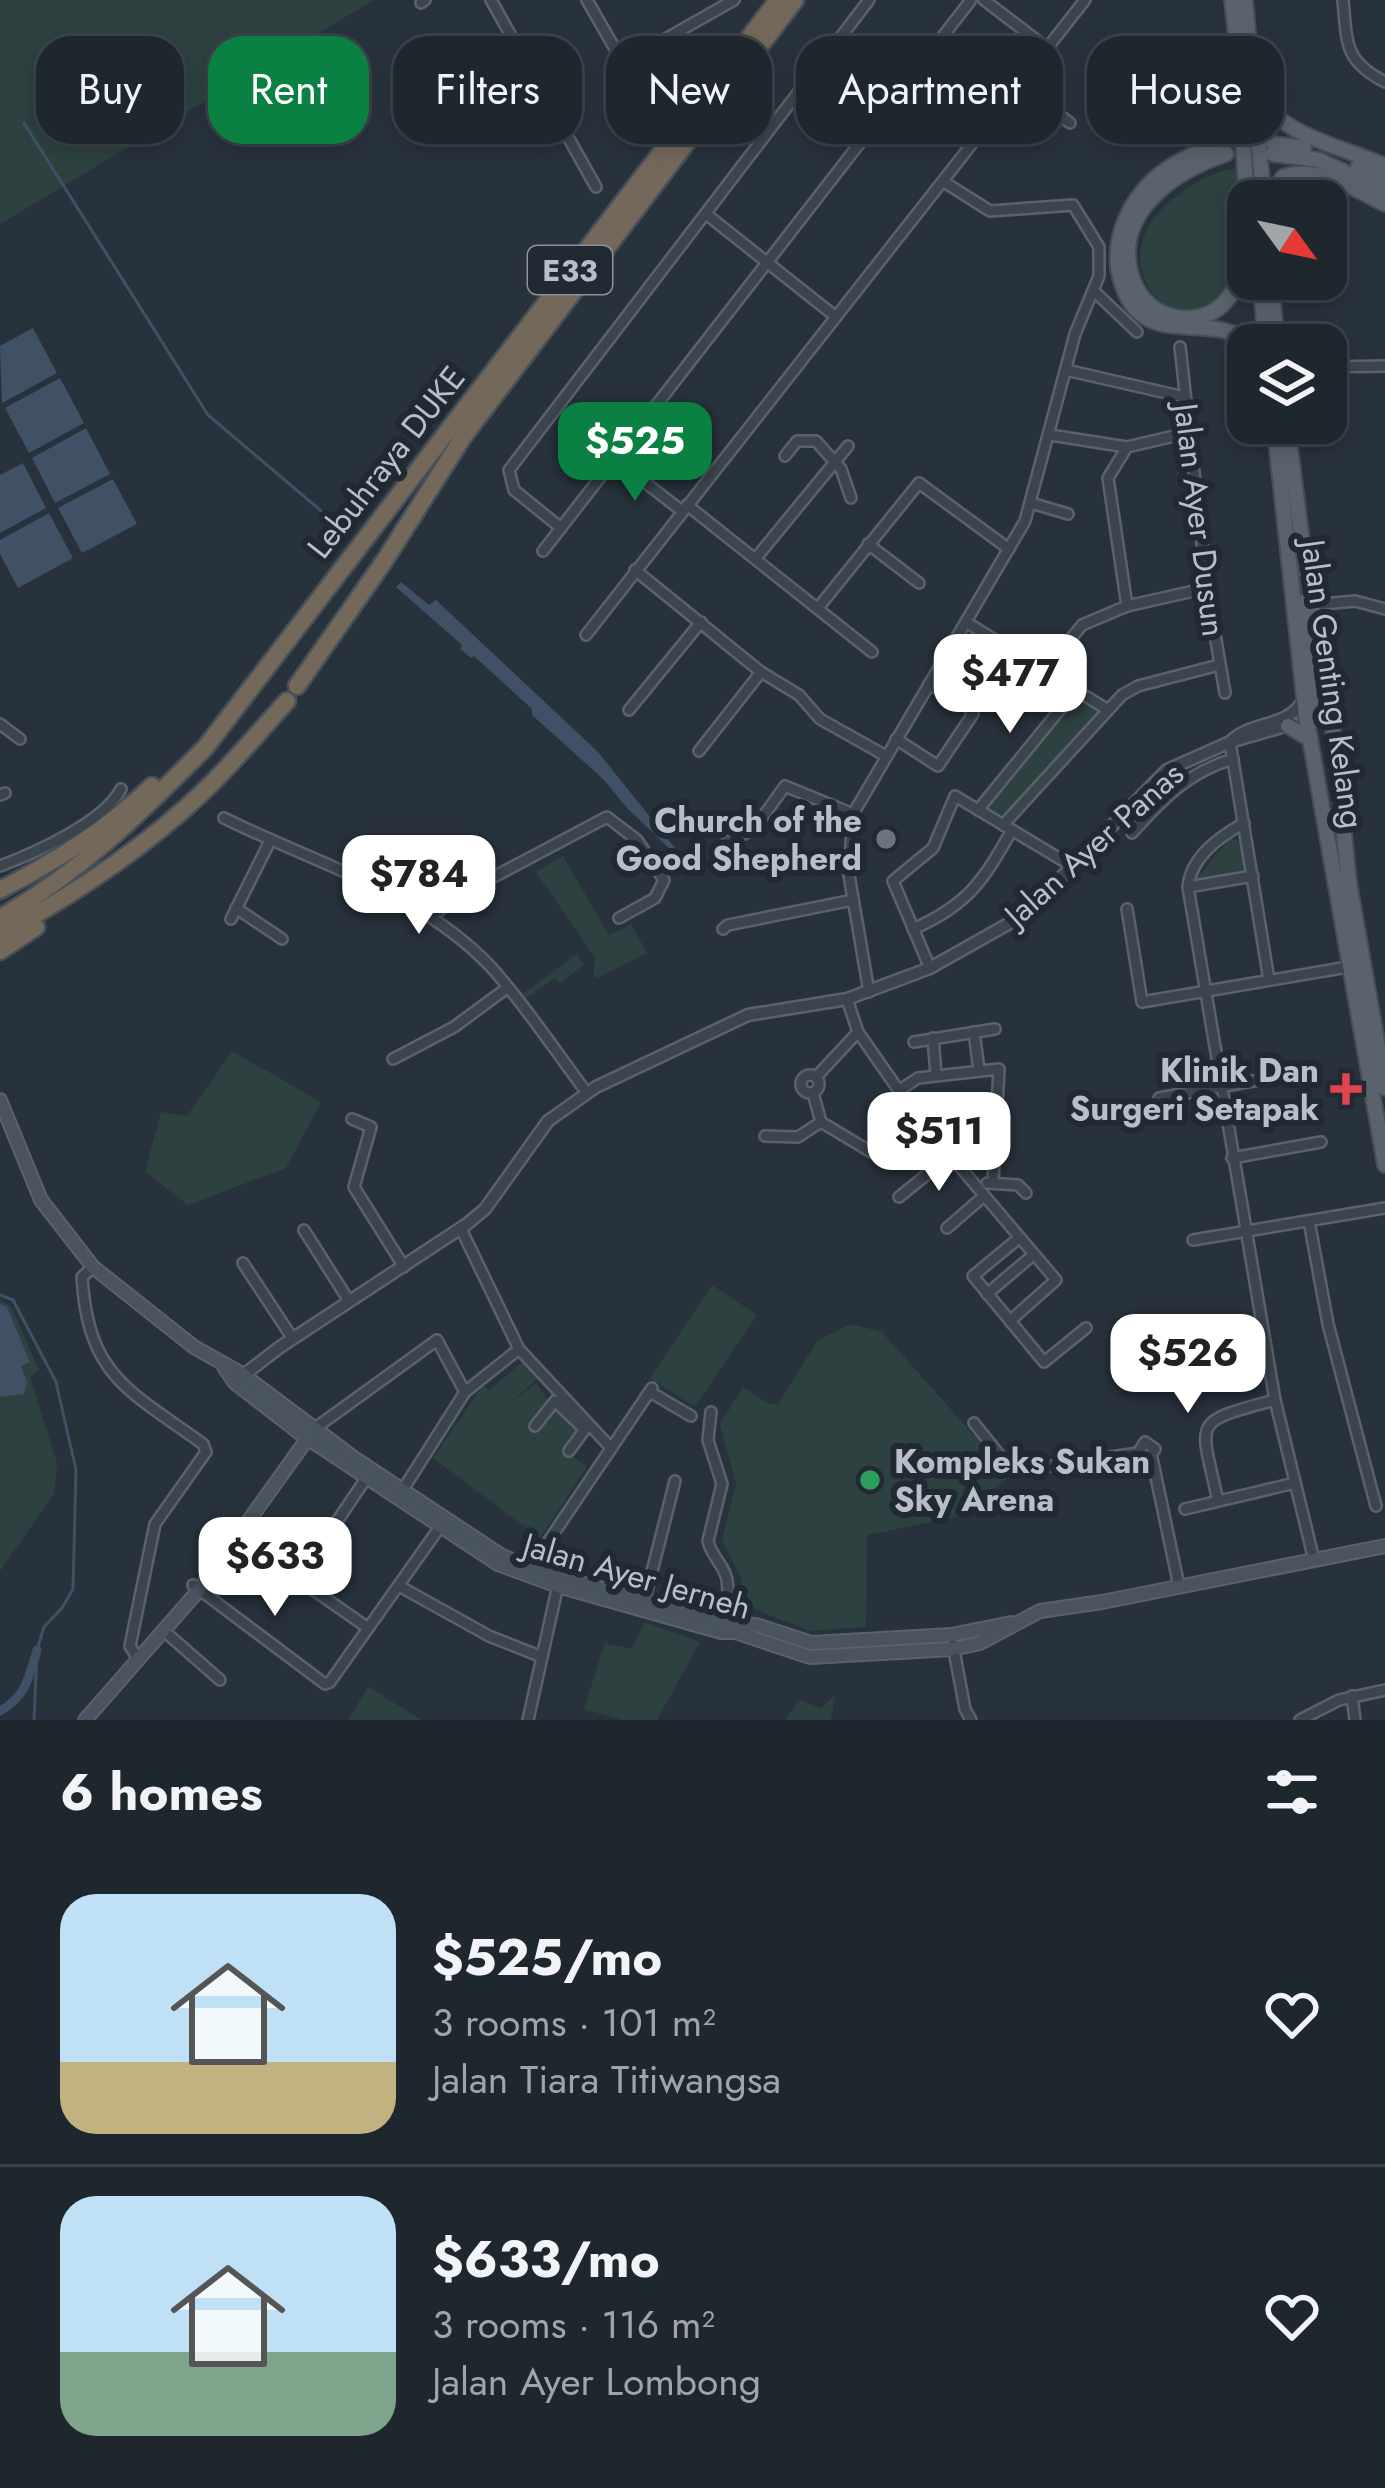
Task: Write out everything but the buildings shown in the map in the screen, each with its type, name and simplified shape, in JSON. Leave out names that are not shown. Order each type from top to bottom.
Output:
[{"type":"highway","name":"Lebuhraya DUKE","points":[[0,918],[46,891],[110,842],[205,748],[778,0]]},
{"type":"highway","name":"Lebuhraya DUKE","points":[[0,935],[112,863],[204,792],[292,694],[463,437],[795,0]]},
{"type":"highway","points":[[0,890],[54,862],[124,810],[188,751],[263,670]]},
{"type":"highway","points":[[0,951],[141,857],[204,792]]},
{"type":"main road","points":[[1232,0],[1236,36]]},
{"type":"main road","points":[[1245,0],[1248,36]]},
{"type":"main road","points":[[1284,125],[1385,166]]},
{"type":"main road","points":[[1227,330],[1174,328],[1155,321],[1129,298],[1117,264],[1125,222],[1146,187],[1177,162],[1225,149],[1169,182],[1146,205],[1128,249],[1131,275],[1147,302],[1166,315],[1210,314],[1232,296],[1243,274],[1246,246],[1243,144]]},
{"type":"main road","points":[[1253,144],[1254,180]]},
{"type":"main road","points":[[1256,144],[1262,180]]},
{"type":"main road","points":[[1385,180],[1329,154],[1273,149],[1319,160],[1385,190]]},
{"type":"main road","points":[[1281,180],[1301,172],[1331,180]]},
{"type":"main road","points":[[1347,187],[1385,204]]},
{"type":"main road","name":"Jalan Genting Kelang","points":[[1276,444],[1306,716],[1385,1162]]},
{"type":"main road","name":"Jalan Genting Kelang","points":[[1290,444],[1331,709],[1354,920],[1385,1088]]},
{"type":"main road","points":[[1306,716],[1314,698],[1304,608],[1311,599]]},
{"type":"main road","points":[[1288,726],[1310,739]]},
{"type":"main road","name":"Jalan Ayer Jerneh","points":[[0,1100],[40,1200],[93,1267],[307,1431],[498,1564],[810,1657],[952,1642]]},
{"type":"main road","points":[[1385,1120],[1385,1132]]},
{"type":"main road","points":[[85,1720],[193,1591],[307,1431]]},
{"type":"main road","name":"Jalan Ayer Jerneh","points":[[369,1474],[402,1491],[442,1524],[559,1582],[757,1625],[812,1642],[980,1643],[1018,1621],[1062,1605],[1102,1602],[1385,1546]]},
{"type":"street","points":[[491,0],[596,187]]},
{"type":"street","points":[[587,0],[608,36]]},
{"type":"street","points":[[671,36],[734,0]]},
{"type":"street","points":[[561,527],[514,490],[509,470],[869,0]]},
{"type":"street","points":[[543,550],[971,0]]},
{"type":"street","points":[[984,0],[1031,36]]},
{"type":"street","points":[[1056,36],[1085,0]]},
{"type":"street","points":[[1343,0],[1351,54],[1361,69],[1385,82]]},
{"type":"street","points":[[1063,117],[1070,123]]},
{"type":"street","points":[[586,635],[973,144]]},
{"type":"street","points":[[869,992],[849,857],[853,814],[1009,549],[1031,503],[1082,312],[1099,276],[1099,247],[1073,205],[990,211],[944,182]]},
{"type":"street","points":[[706,214],[836,317]]},
{"type":"street","points":[[1094,291],[1137,332]]},
{"type":"street","name":"Jalan Ayer Dusun","points":[[1180,346],[1207,588],[1225,693]]},
{"type":"street","points":[[1347,367],[1385,366]]},
{"type":"street","points":[[1066,370],[1184,397]]},
{"type":"street","points":[[1050,436],[1127,447],[1187,433]]},
{"type":"street","points":[[785,456],[791,445],[805,438],[824,447],[836,461],[851,498]]},
{"type":"street","points":[[756,558],[848,446]]},
{"type":"street","points":[[1126,606],[1108,478],[1127,447]]},
{"type":"street","points":[[616,460],[756,558],[872,652]]},
{"type":"street","points":[[818,608],[920,483],[1009,549]]},
{"type":"street","points":[[1031,503],[1068,514]]},
{"type":"street","points":[[868,544],[919,583]]},
{"type":"street","points":[[634,570],[761,672],[799,695],[820,718],[886,756]]},
{"type":"street","points":[[1046,670],[1082,625],[1126,606],[1207,588]]},
{"type":"street","points":[[1311,599],[1355,601],[1385,609]]},
{"type":"street","points":[[629,710],[700,622]]},
{"type":"street","points":[[966,622],[1108,710]]},
{"type":"street","points":[[913,928],[964,901],[982,882],[1007,827],[1122,694],[1219,665]]},
{"type":"street","points":[[699,751],[761,672]]},
{"type":"street","points":[[896,740],[938,766],[973,714],[968,706],[929,684]]},
{"type":"street","points":[[978,810],[1076,689]]},
{"type":"street","name":"Jalan Ayer Panas","points":[[1230,742],[1238,734],[1289,718],[1304,699]]},
{"type":"street","name":"Jalan Ayer Panas","points":[[239,1378],[461,1229],[485,1209],[548,1121],[614,1076],[748,1015],[847,999],[930,968],[1016,921],[1167,770],[1306,716]]},
{"type":"street","points":[[0,724],[20,739]]},
{"type":"street","points":[[1230,742],[1269,980]]},
{"type":"street","points":[[1132,833],[1184,779],[1233,759]]},
{"type":"street","points":[[726,843],[754,829],[784,787],[853,814]]},
{"type":"street","points":[[0,866],[113,805],[121,789]]},
{"type":"street","points":[[930,968],[893,881],[933,848],[955,796],[1072,866]]},
{"type":"street","points":[[430,917],[607,817],[637,840],[664,880],[655,898],[619,918]]},
{"type":"street","points":[[224,818],[430,917],[473,950],[507,988],[587,1093]]},
{"type":"street","points":[[1244,823],[1210,847],[1191,869],[1188,887],[1275,1400],[1314,1560]]},
{"type":"street","points":[[231,920],[270,841]]},
{"type":"street","points":[[1188,887],[1253,875]]},
{"type":"street","points":[[723,929],[853,900]]},
{"type":"street","points":[[236,908],[282,938]]},
{"type":"street","points":[[1127,909],[1142,1001],[1348,967]]},
{"type":"street","points":[[393,1059],[454,1027],[507,988]]},
{"type":"street","points":[[847,999],[858,1032],[898,1091],[1056,1280],[1010,1321]]},
{"type":"street","points":[[914,1042],[995,1029]]},
{"type":"street","points":[[858,1032],[816,1077],[808,1076],[802,1082],[804,1090],[813,1093],[821,1122],[872,1152],[916,1115]]},
{"type":"street","points":[[974,1032],[979,1070]]},
{"type":"street","points":[[932,1039],[936,1074]]},
{"type":"street","points":[[898,1091],[918,1078],[936,1074],[996,1067],[1000,1072],[993,1182],[947,1228]]},
{"type":"street","points":[[1159,1098],[1308,1071]]},
{"type":"street","points":[[352,1120],[370,1127],[354,1187],[404,1267]]},
{"type":"street","points":[[765,1136],[798,1137],[821,1122]]},
{"type":"street","points":[[1232,1158],[1321,1142]]},
{"type":"street","points":[[899,1197],[950,1155]]},
{"type":"street","points":[[993,1182],[1023,1187],[1026,1193]]},
{"type":"street","points":[[1193,1240],[1382,1208]]},
{"type":"street","points":[[1309,1221],[1328,1324],[1376,1506]]},
{"type":"street","points":[[461,1229],[519,1349],[587,1428]]},
{"type":"street","points":[[304,1230],[350,1300]]},
{"type":"street","points":[[1019,1238],[973,1276],[1044,1362],[1086,1328]]},
{"type":"street","points":[[987,1294],[1033,1255]]},
{"type":"street","points":[[243,1263],[292,1339]]},
{"type":"street","points":[[93,1267],[82,1277],[83,1294],[101,1362],[115,1379],[203,1444],[206,1452],[154,1524],[130,1646],[138,1659]]},
{"type":"street","points":[[307,1431],[431,1341],[441,1343],[465,1392]]},
{"type":"street","points":[[402,1491],[465,1392],[519,1349]]},
{"type":"street","points":[[531,1567],[651,1390],[692,1416]]},
{"type":"street","points":[[1218,1501],[1204,1435],[1208,1424],[1217,1416],[1275,1400]]},
{"type":"street","points":[[536,1426],[555,1401],[611,1448]]},
{"type":"street","points":[[711,1412],[708,1440],[722,1484],[710,1550],[725,1574],[726,1602],[734,1623]]},
{"type":"street","points":[[974,1423],[1006,1463],[1023,1470],[1138,1453],[1142,1444],[1151,1443],[1179,1586]]},
{"type":"street","points":[[569,1451],[587,1428]]},
{"type":"street","points":[[298,1579],[369,1474]]},
{"type":"street","points":[[645,1599],[675,1481]]},
{"type":"street","points":[[1185,1509],[1295,1483]]},
{"type":"street","points":[[193,1591],[325,1684],[442,1524]]},
{"type":"street","points":[[236,1535],[368,1628]]},
{"type":"street","points":[[528,1720],[559,1582]]},
{"type":"street","points":[[399,1586],[490,1636],[542,1657]]},
{"type":"street","points":[[163,1630],[220,1680]]},
{"type":"street","points":[[952,1642],[964,1709],[971,1720]]},
{"type":"street","points":[[1300,1720],[1352,1696],[1385,1690]]},
{"type":"street","points":[[1352,1696],[1355,1720]]},
{"type":"green space","points":[[0,0],[374,0],[314,36],[208,36],[208,99],[184,114],[184,36],[36,36],[36,144],[134,144],[0,224]]},
{"type":"green space","points":[[1238,168],[1239,180],[1227,180],[1227,291],[1214,306],[1193,313],[1173,309],[1155,296],[1143,276],[1140,252],[1149,226],[1173,199],[1211,175]]},
{"type":"green space","points":[[1077,694],[1102,711],[1006,814],[997,817],[986,811]]},
{"type":"green space","points":[[1230,838],[1241,842],[1244,871],[1195,880]]},
{"type":"green space","points":[[563,856],[609,935],[631,924],[647,953],[597,978],[593,974],[595,958],[536,872]]},
{"type":"green space","points":[[577,954],[584,965],[560,983],[555,978],[526,998],[523,994]]},
{"type":"green space","points":[[232,1051],[321,1102],[286,1168],[188,1205],[145,1171],[161,1112],[187,1116]]},
{"type":"green space","points":[[712,1285],[757,1315],[695,1407],[650,1378]]},
{"type":"green space","points":[[0,1300],[11,1306],[39,1370],[30,1377],[57,1463],[54,1494],[0,1571]]},
{"type":"green space","name":"Kompleks Sukan Sky Arena","points":[[851,1324],[882,1332],[1010,1476],[961,1516],[867,1535],[866,1627],[811,1631],[743,1605],[742,1580],[722,1541],[736,1484],[720,1424],[743,1387],[771,1405],[778,1404],[818,1340]]},
{"type":"green space","points":[[522,1362],[537,1379],[507,1406],[536,1383],[553,1408],[581,1430],[567,1452],[587,1467],[540,1538],[433,1458],[483,1385],[489,1390]]},
{"type":"green space","points":[[644,1622],[700,1642],[657,1720],[622,1720],[584,1709],[605,1643],[632,1649]]},
{"type":"green space","points":[[369,1687],[421,1720],[348,1720]]},
{"type":"green space","points":[[835,1695],[831,1720],[786,1720],[798,1700],[821,1708]]},
{"type":"water","points":[[33,328],[57,373],[2,403],[0,346]]},
{"type":"water","points":[[60,378],[84,423],[29,453],[5,408]]},
{"type":"water","points":[[86,428],[110,474],[55,503],[32,458]]},
{"type":"water","points":[[23,463],[46,508],[0,533],[0,475]]},
{"type":"water","points":[[113,479],[137,524],[82,553],[58,508]]},
{"type":"water","points":[[49,513],[73,558],[18,588],[0,554],[0,540]]},
{"type":"water","points":[[401,582],[429,605],[436,600],[598,752],[675,848],[672,851],[532,715],[532,709],[396,587]]},
{"type":"water","points":[[0,1304],[7,1307],[30,1362],[21,1366],[27,1382],[24,1394],[0,1397]]},
{"type":"waterway","points":[[24,123],[208,415],[346,532]]},
{"type":"waterway","points":[[0,1295],[13,1300],[56,1382],[76,1470],[73,1589],[44,1627],[37,1650],[34,1720]]},
{"type":"waterway","points":[[0,1711],[21,1693],[37,1650]]},
{"type":"place","name":"Church of the Good Shepherd","points":[[886,839]]},
{"type":"place","name":"Klinik Dan Surgeri Setapak","points":[[1346,1089]]},
{"type":"place","name":"Kompleks Sukan Sky Arena","points":[[870,1480]]}]
